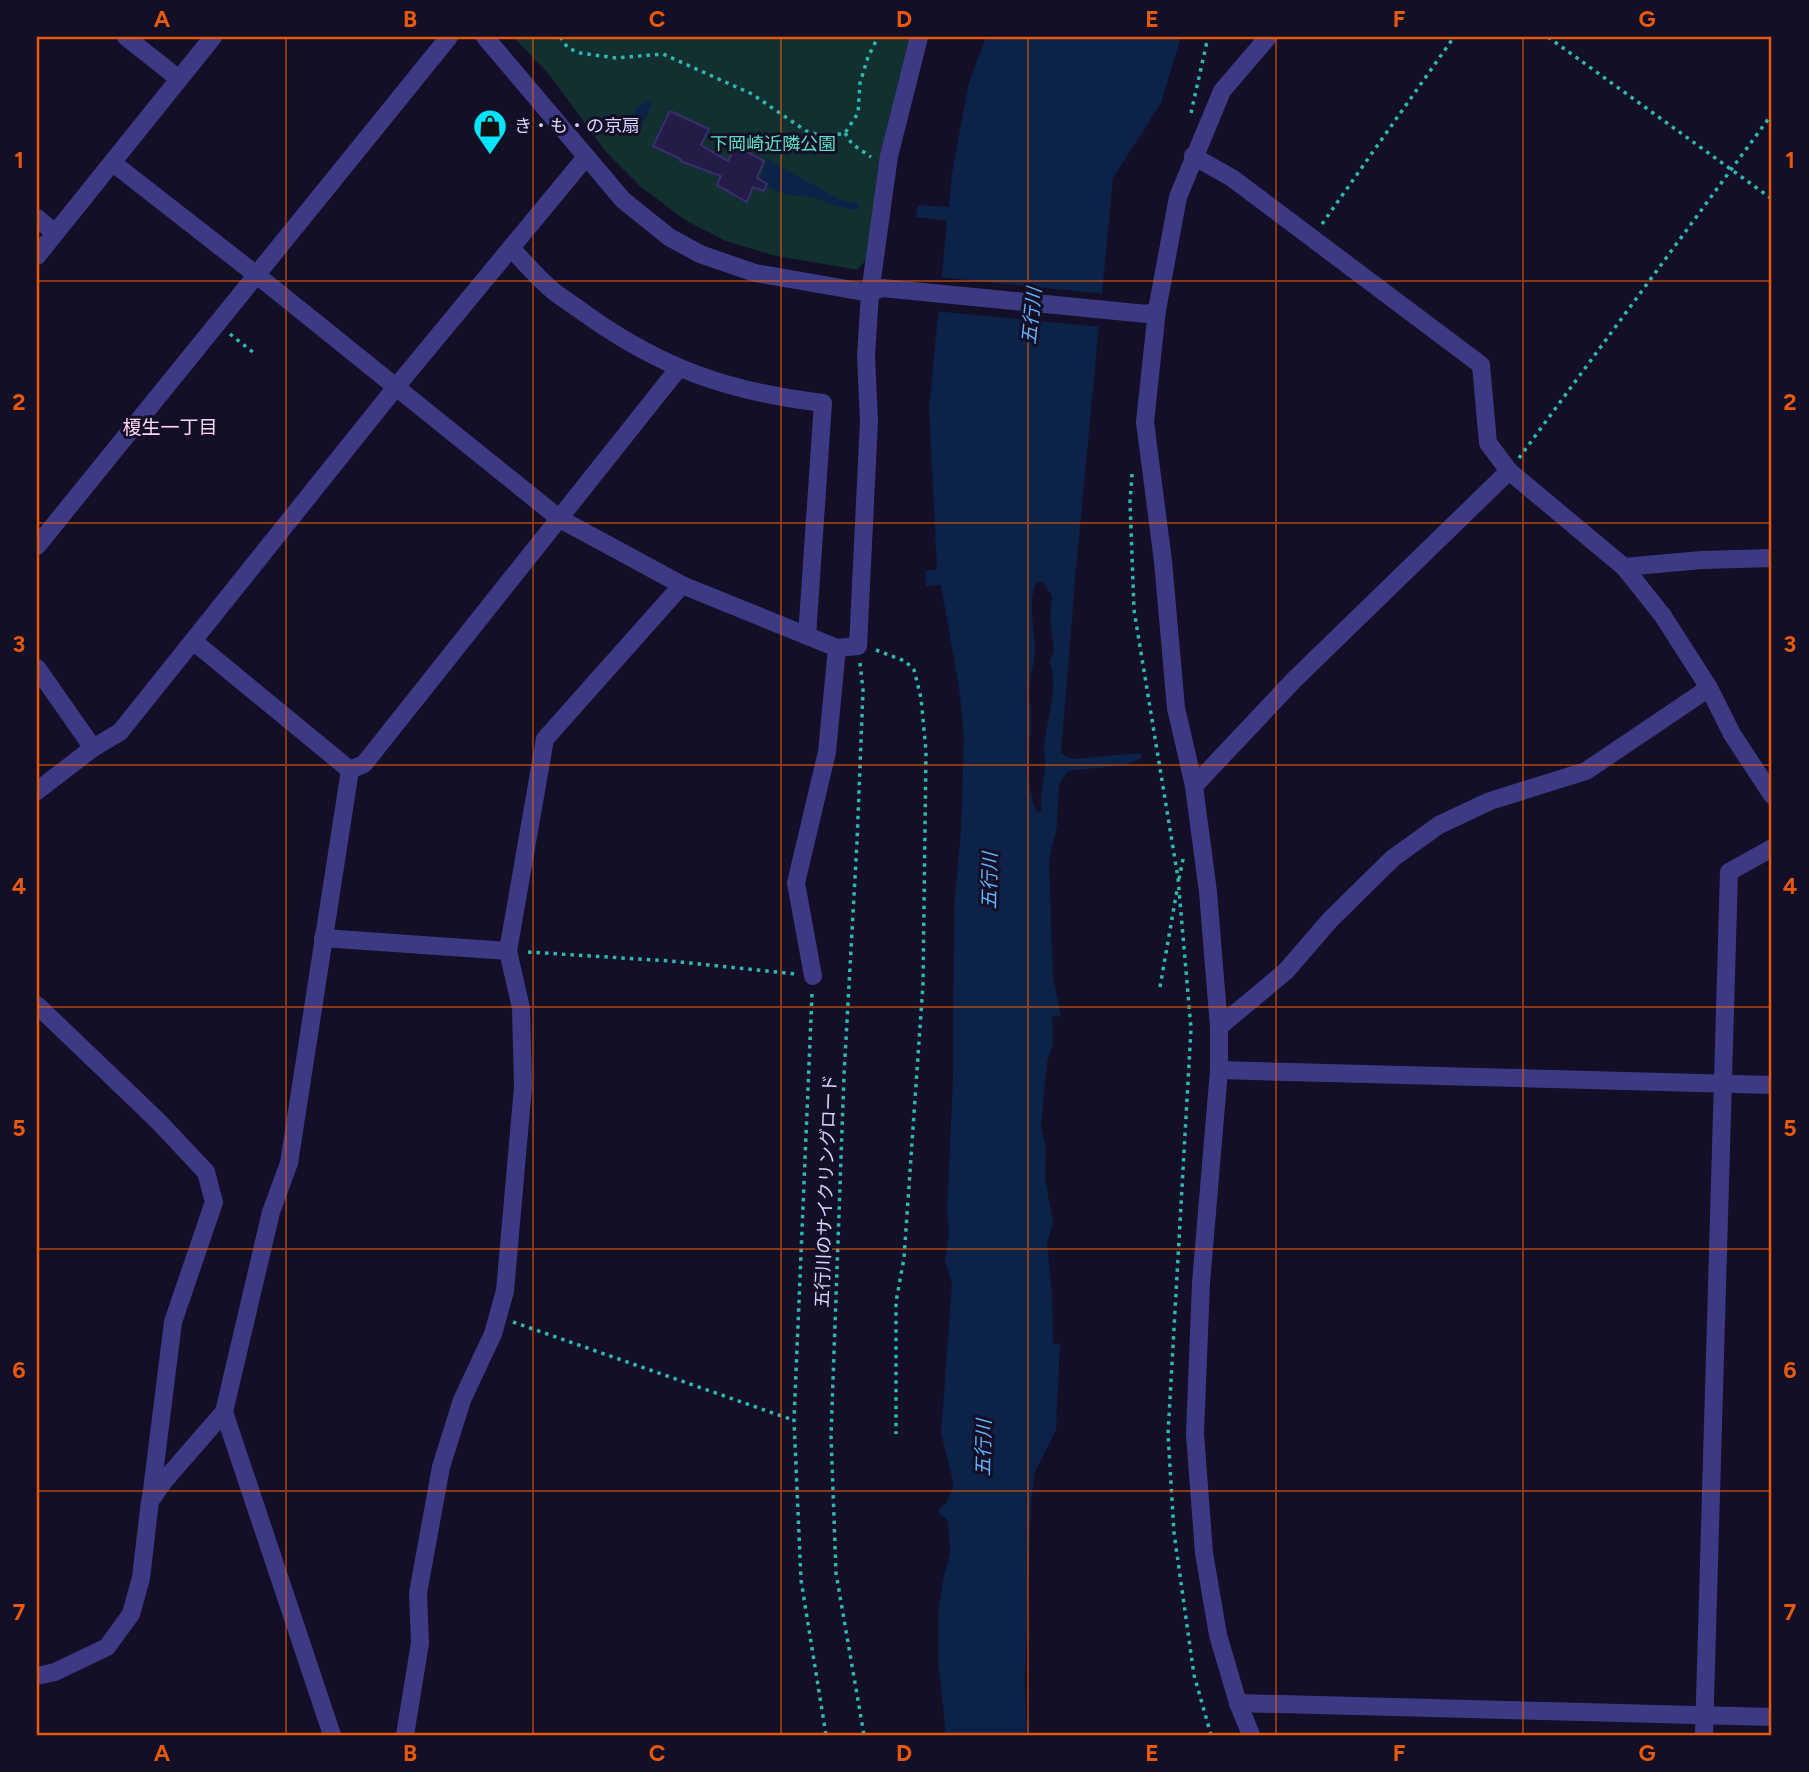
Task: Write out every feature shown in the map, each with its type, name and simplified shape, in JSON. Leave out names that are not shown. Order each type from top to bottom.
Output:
[{"type":"street","points":[[126,37],[179,79]]},
{"type":"street","points":[[37,256],[213,37]]},
{"type":"street","points":[[37,546],[449,37]]},
{"type":"street","points":[[485,37],[623,200],[669,237],[700,254],[755,273],[876,290],[1152,312]]},
{"type":"street","points":[[113,163],[560,520],[682,585],[837,648],[858,646],[869,421],[866,356],[876,290],[888,162],[919,37]]},
{"type":"street","points":[[1251,1735],[1238,1703],[1218,1635],[1204,1553],[1195,1434],[1201,1283],[1219,1070],[1219,1027],[1208,892],[1194,786],[1176,708],[1163,561],[1145,422],[1152,312],[1178,197],[1222,92],[1268,37]]},
{"type":"street","points":[[1194,156],[1232,178],[1481,365],[1488,443],[1509,471],[1624,567],[1663,616],[1709,688],[1732,734],[1766,772],[1772,795]]},
{"type":"street","points":[[37,791],[93,748],[120,732],[396,387],[586,157]]},
{"type":"street","points":[[37,218],[55,233]]},
{"type":"street","points":[[511,248],[552,290],[624,341],[678,369],[705,379],[775,397],[823,403],[807,636]]},
{"type":"street","points":[[350,770],[364,764],[678,369]]},
{"type":"street","points":[[1194,786],[1294,680],[1509,471]]},
{"type":"street","points":[[1624,567],[1702,560],[1772,558]]},
{"type":"street","points":[[405,1735],[420,1643],[418,1593],[441,1468],[462,1400],[493,1335],[505,1291],[523,1087],[521,1008],[508,951],[545,739],[682,585]]},
{"type":"street","points":[[193,641],[350,770]]},
{"type":"street","points":[[813,976],[796,883],[827,752],[837,648]]},
{"type":"street","points":[[37,668],[93,748]]},
{"type":"street","points":[[1219,1027],[1286,971],[1330,920],[1393,858],[1439,825],[1490,801],[1587,771],[1709,688]]},
{"type":"street","points":[[150,1501],[224,1412],[271,1212],[289,1163],[350,770]]},
{"type":"street","points":[[1704,1735],[1729,872],[1772,848]]},
{"type":"street","points":[[323,937],[508,951]]},
{"type":"street","points":[[37,1004],[158,1121],[206,1172],[214,1202],[173,1322],[141,1578],[131,1614],[107,1647],[55,1672],[37,1676]]},
{"type":"street","points":[[1219,1070],[1772,1085]]},
{"type":"street","points":[[224,1412],[332,1735]]},
{"type":"street","points":[[1238,1703],[1772,1717]]},
{"type":"path","points":[[560,37],[569,48],[580,53],[616,58],[663,54],[752,94],[806,131],[826,137],[845,133],[858,113],[860,83],[878,37]]},
{"type":"path","points":[[1312,238],[1454,37]]},
{"type":"path","points":[[1548,37],[1772,200]]},
{"type":"path","points":[[1509,471],[1772,114]]},
{"type":"path","points":[[845,133],[852,144],[868,155],[888,162]]},
{"type":"path","points":[[229,332],[254,353]]},
{"type":"path","points":[[1132,467],[1130,502],[1134,610],[1178,883],[1191,1029],[1168,1434],[1174,1533],[1194,1675],[1211,1735]]},
{"type":"path","points":[[858,646],[889,654],[905,661],[914,670],[921,698],[926,751],[923,984],[904,1258],[896,1302],[895,1434]]},
{"type":"path","name":"五行川のサイクリングロード","points":[[858,646],[863,690],[844,1075],[831,1436],[836,1573],[864,1735]]},
{"type":"path","points":[[1160,987],[1184,856]]},
{"type":"path","points":[[508,951],[670,961],[813,976],[794,1420],[801,1580],[826,1735]]},
{"type":"path","points":[[498,1316],[794,1420]]},
{"type":"green space","name":"下岡崎近隣公園","points":[[513,37],[914,37],[879,164],[867,258],[858,270],[772,255],[726,241],[685,220],[641,187],[606,152],[548,73]]},
{"type":"water","name":"五行川","points":[[986,37],[1181,37],[1161,103],[1113,178],[1061,753],[1072,759],[1141,753],[1142,758],[1125,765],[1068,771],[1059,784],[1057,826],[1049,861],[1053,977],[1061,1017],[1056,1015],[1052,1018],[1053,1044],[1047,1063],[1041,1125],[1046,1148],[1045,1178],[1053,1222],[1047,1244],[1053,1343],[1060,1344],[1056,1430],[1035,1472],[1031,1502],[1025,1684],[1027,1735],[946,1735],[938,1660],[938,1614],[950,1552],[948,1521],[937,1511],[946,1503],[954,1485],[941,1433],[952,1284],[945,1261],[949,1233],[947,1210],[953,1078],[954,907],[961,830],[964,736],[959,688],[941,585],[926,586],[925,571],[937,569],[929,409],[947,221],[916,217],[918,205],[949,207],[952,173],[969,82]],"holes":[[[1042,581],[1052,596],[1050,617],[1054,652],[1049,661],[1053,691],[1044,746],[1042,811],[1037,812],[1033,802],[1029,765],[1030,684],[1035,651],[1032,600],[1036,583]]]},
{"type":"water","points":[[647,101],[652,104],[639,131],[627,126],[636,108]]},
{"type":"water","points":[[767,159],[840,200],[859,204],[857,210],[839,207],[812,197],[789,195],[759,184]]},
{"type":"pier","points":[[938,277],[1105,294],[1102,327],[935,311]]},
{"type":"building","points":[[670,111],[709,129],[701,145],[728,161],[735,145],[764,161],[757,178],[767,184],[763,191],[753,187],[747,202],[717,185],[721,176],[680,161],[681,159],[653,146]]},
{"type":"place","name":"き・も・の京扇","points":[[490,156]]},
{"type":"district","name":"榎生一丁目","points":[[170,427]]}]
